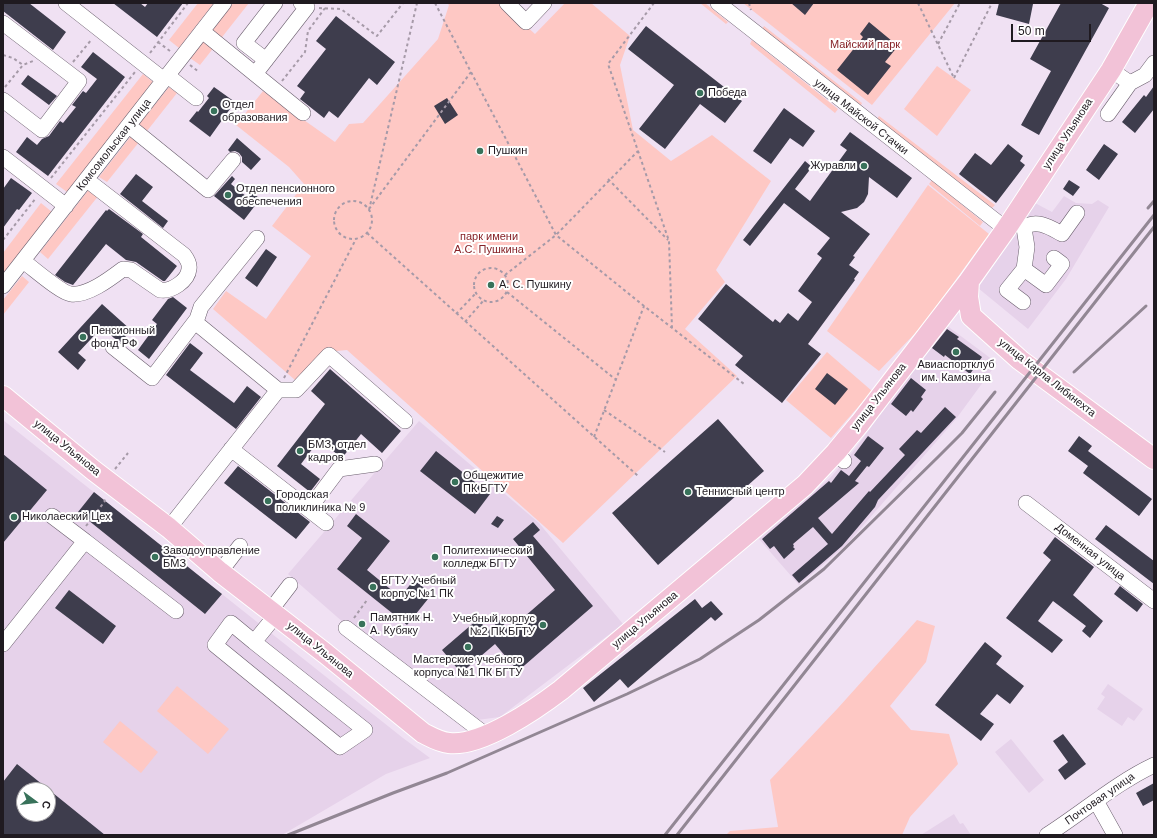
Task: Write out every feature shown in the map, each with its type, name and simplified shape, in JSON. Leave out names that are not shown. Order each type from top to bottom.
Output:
[{"type":"main road","name":"улица Ульянова","points":[[3,396],[93,470],[168,528],[220,572],[410,723],[432,738],[442,742],[450,744],[466,742],[508,725],[541,706],[840,456],[941,318],[1014,226],[1110,70],[1149,3]]},
{"type":"main road","points":[[941,318],[954,315],[970,315],[969,281]]},
{"type":"main road","name":"улица Карла Либкнехта","points":[[970,315],[1020,360],[1154,459]]},
{"type":"street","points":[[66,3],[142,63],[196,98]]},
{"type":"street","name":"Комсомольская улица","points":[[3,286],[224,3]]},
{"type":"street","points":[[266,60],[244,43],[275,3]]},
{"type":"street","points":[[507,3],[526,22],[544,3]]},
{"type":"street","name":"улица Майской Стачки","points":[[718,3],[1014,226]]},
{"type":"street","points":[[255,74],[304,5]]},
{"type":"street","points":[[3,23],[79,81],[42,130],[3,100]]},
{"type":"street","points":[[202,31],[303,113]]},
{"type":"street","points":[[1108,114],[1130,83],[1145,75],[1154,63]]},
{"type":"street","points":[[1110,70],[1130,83]]},
{"type":"street","points":[[129,126],[208,190],[233,160]]},
{"type":"street","points":[[3,157],[66,206]]},
{"type":"street","points":[[23,261],[62,291],[72,294],[97,287],[123,269],[127,268],[160,290],[176,287],[180,284],[190,269],[184,254],[87,180]]},
{"type":"street","points":[[1022,302],[1008,290],[1024,269],[1027,247],[1014,226],[1043,224],[1062,234],[1077,213]]},
{"type":"street","points":[[113,347],[152,378],[195,322],[201,307],[257,238]]},
{"type":"street","points":[[1024,269],[1046,285],[1062,264],[1054,258]]},
{"type":"street","points":[[195,322],[278,390],[296,390],[329,355],[405,421]]},
{"type":"street","points":[[168,528],[278,390]]},
{"type":"street","points":[[231,449],[326,523]]},
{"type":"street","points":[[309,510],[339,469],[375,464]]},
{"type":"street","name":"Доменная улица","points":[[1026,503],[1154,601]]},
{"type":"street","points":[[52,516],[176,611]]},
{"type":"street","points":[[3,644],[84,541]]},
{"type":"street","points":[[220,572],[240,546]]},
{"type":"street","points":[[254,642],[290,585]]},
{"type":"street","points":[[231,623],[254,642],[365,730],[340,747],[215,645],[231,623]]},
{"type":"street","points":[[346,628],[486,735]]},
{"type":"street","name":"Почтовая улица","points":[[1048,835],[1142,770],[1154,765]]},
{"type":"street","points":[[1096,801],[1115,835]]},
{"type":"path","points":[[3,240],[188,3]]},
{"type":"path","points":[[304,5],[341,9],[377,36],[403,3]]},
{"type":"path","points":[[369,210],[417,3]]},
{"type":"path","points":[[435,3],[556,235],[744,384]]},
{"type":"path","points":[[654,3],[608,64],[669,241],[672,328]]},
{"type":"path","points":[[749,3],[751,10]]},
{"type":"path","points":[[918,3],[954,78],[992,3]]},
{"type":"path","points":[[938,44],[960,3]]},
{"type":"path","points":[[275,90],[305,52],[308,31],[326,8]]},
{"type":"path","points":[[3,55],[13,58],[23,65]]},
{"type":"path","points":[[369,210],[471,72]]},
{"type":"path","points":[[505,276],[556,235],[608,179],[638,151]]},
{"type":"path","points":[[608,179],[669,241]]},
{"type":"path","points":[[352,201],[359,202],[369,210],[371,215],[372,222],[367,233],[356,239],[344,237],[336,228],[335,216],[337,210],[346,203],[352,201]]},
{"type":"path","points":[[367,233],[638,476]]},
{"type":"path","points":[[278,390],[356,239]]},
{"type":"path","points":[[485,269],[496,269],[505,276],[508,286],[507,292],[500,300],[494,302],[484,301],[476,293],[474,288],[476,277],[485,269]]},
{"type":"path","points":[[507,292],[616,379]]},
{"type":"path","points":[[456,314],[476,293]]},
{"type":"path","points":[[465,322],[484,301]]},
{"type":"path","points":[[594,437],[644,306]]},
{"type":"path","points":[[604,410],[665,452]]},
{"type":"path","points":[[346,628],[367,600]]},
{"type":"shaded area","points":[[1064,196],[1076,203],[1092,204],[1098,200],[1109,207],[1066,279],[1028,329],[978,288],[1035,203],[1052,212]]},
{"type":"shaded area","points":[[946,325],[997,363],[956,419],[847,544],[799,585],[759,539],[830,478],[852,453]]},
{"type":"shaded area","points":[[3,420],[430,758],[386,774],[282,835],[3,835]]},
{"type":"shaded area","name":"Политехнический колледж БГТУ","points":[[419,421],[539,523],[623,624],[500,717],[469,721],[344,623],[288,574]]},
{"type":"shaded area","points":[[1108,684],[1143,709],[1134,721],[1128,717],[1122,726],[1097,709],[1105,697],[1101,694]]},
{"type":"shaded area","points":[[1011,739],[1044,780],[1029,793],[995,752]]},
{"type":"shaded area","points":[[954,814],[960,824],[963,823],[971,835],[921,835]]},
{"type":"green space","points":[[198,3],[214,3],[179,48],[169,40]]},
{"type":"green space","points":[[233,3],[249,3],[200,65],[190,58]]},
{"type":"green space","name":"парк имени А.С. Пушкина","points":[[447,3],[501,3],[535,34],[565,3],[591,3],[630,36],[620,65],[633,130],[671,161],[712,135],[771,181],[716,270],[725,282],[685,329],[737,376],[563,543],[347,350],[326,352],[295,380],[213,309],[226,291],[266,319],[311,256],[272,226],[304,184],[289,167],[236,125],[263,91],[335,142],[349,124],[363,123],[438,39],[449,5]]},
{"type":"green space","points":[[700,3],[705,3],[728,22],[726,24]]},
{"type":"green space","name":"Майский парк","points":[[743,3],[955,3],[872,105]]},
{"type":"green space","points":[[764,26],[862,103],[860,107],[762,29]]},
{"type":"green space","points":[[752,40],[838,109],[835,113],[750,44]]},
{"type":"green space","points":[[937,66],[971,90],[937,136],[904,109]]},
{"type":"green space","points":[[143,74],[153,82],[67,192],[56,184]]},
{"type":"green space","points":[[169,87],[177,93],[147,131],[139,124]]},
{"type":"green space","points":[[879,116],[995,205],[992,208],[877,119]]},
{"type":"green space","points":[[131,136],[139,142],[107,182],[99,177]]},
{"type":"green space","points":[[932,180],[983,222],[980,226],[929,184]]},
{"type":"green space","points":[[928,185],[989,234],[922,326],[879,371],[827,331]]},
{"type":"green space","points":[[90,188],[99,195],[48,259],[40,252]]},
{"type":"green space","points":[[41,203],[52,212],[3,276],[3,253]]},
{"type":"green space","points":[[22,276],[29,282],[3,315],[3,300]]},
{"type":"green space","points":[[827,352],[872,391],[831,438],[786,400]]},
{"type":"green space","points":[[917,620],[935,626],[926,662],[890,706],[911,730],[949,734],[958,764],[910,817],[902,835],[726,835],[730,831],[778,827],[770,780],[838,708]]},
{"type":"green space","points":[[177,686],[229,729],[208,754],[157,711]]},
{"type":"green space","points":[[120,721],[158,752],[141,773],[103,742]]},
{"type":"building","points":[[3,3],[29,3],[66,32],[53,50],[3,11]]},
{"type":"building","points":[[113,3],[140,3],[145,7],[148,3],[183,3],[157,37]]},
{"type":"building","points":[[791,3],[814,3],[805,15]]},
{"type":"building","points":[[999,3],[1033,4],[1029,24],[996,15]]},
{"type":"building","points":[[1061,3],[1100,3],[1109,8],[1039,135],[1021,125],[1051,71],[1030,59]]},
{"type":"building","points":[[336,16],[395,62],[377,85],[369,78],[338,118],[329,111],[324,118],[300,99],[305,92],[297,86],[326,49],[316,41]]},
{"type":"building","points":[[869,22],[898,46],[885,62],[891,66],[868,95],[837,70],[863,37],[860,34]]},
{"type":"building","name":"Победа","points":[[646,26],[742,101],[725,123],[700,104],[665,149],[639,129],[674,85],[628,49]]},
{"type":"building","points":[[93,52],[125,77],[48,176],[16,152],[27,137],[37,145],[42,139],[49,136],[60,121],[63,123],[76,107],[72,105],[83,91],[86,93],[97,79],[81,67]]},
{"type":"building","points":[[28,75],[57,96],[49,105],[21,84]]},
{"type":"building","points":[[1154,86],[1154,109],[1135,133],[1122,122],[1144,95],[1146,97]]},
{"type":"building","name":"Отдел образования","points":[[214,87],[235,102],[210,137],[189,121],[209,98],[207,96]]},
{"type":"building","points":[[447,98],[458,115],[445,124],[434,106]]},
{"type":"building","points":[[784,108],[815,131],[803,147],[790,138],[771,164],[753,151]]},
{"type":"building","points":[[850,132],[912,178],[897,198],[869,177],[868,194],[864,202],[857,208],[841,212],[870,234],[853,256],[855,257],[849,265],[859,272],[854,279],[855,280],[808,344],[821,354],[782,403],[735,365],[743,356],[698,319],[726,284],[773,322],[775,319],[780,323],[788,313],[798,321],[812,302],[798,291],[822,258],[817,254],[830,238],[784,203],[750,246],[743,240],[805,161],[812,167],[795,189],[810,201],[847,150],[840,145]]},
{"type":"building","points":[[237,138],[261,159],[251,170],[242,162],[242,157],[239,153],[235,151],[230,152],[228,150]]},
{"type":"building","points":[[1008,144],[1023,156],[1020,161],[1025,165],[996,203],[959,174],[975,153],[991,165]]},
{"type":"building","points":[[1104,144],[1118,154],[1099,180],[1086,170]]},
{"type":"building","points":[[136,174],[153,187],[142,201],[168,221],[163,228],[120,194]]},
{"type":"building","name":"Отдел пенсионного обеспечения","points":[[232,176],[235,179],[231,184],[247,197],[251,191],[260,199],[244,220],[214,196]]},
{"type":"building","points":[[11,178],[32,193],[19,210],[17,209],[3,228],[3,189]]},
{"type":"building","points":[[1069,180],[1080,187],[1073,196],[1063,189]]},
{"type":"building","points":[[109,209],[143,234],[141,237],[177,266],[165,281],[136,262],[126,260],[106,244],[73,285],[65,282],[55,275],[106,210],[107,211]]},
{"type":"building","points":[[266,249],[277,257],[257,287],[245,278]]},
{"type":"building","points":[[173,297],[187,308],[149,359],[138,350],[157,324],[152,320],[168,299]]},
{"type":"building","name":"Пенсионный фонд РФ","points":[[102,304],[131,330],[121,342],[102,327],[78,353],[86,360],[78,370],[58,352]]},
{"type":"building","name":"Авиаспортклуб им. Камозина","points":[[947,329],[959,337],[957,339],[982,357],[970,374],[945,355],[944,357],[932,348]]},
{"type":"building","points":[[190,343],[203,353],[190,370],[234,403],[247,386],[261,397],[236,429],[166,375]]},
{"type":"building","points":[[330,369],[401,431],[382,453],[361,434],[342,458],[319,440],[301,464],[320,479],[310,492],[277,466],[325,404],[311,391]]},
{"type":"building","points":[[827,373],[848,389],[835,405],[815,389]]},
{"type":"building","points":[[911,378],[926,390],[921,397],[923,399],[913,412],[911,410],[906,416],[891,404]]},
{"type":"building","points":[[945,407],[956,417],[878,500],[875,507],[842,546],[799,583],[792,575],[828,544],[813,527],[793,544],[795,549],[784,559],[774,546],[770,549],[762,539],[829,481],[831,483],[841,470],[849,476],[861,461],[854,455],[868,436],[884,448],[869,467],[867,466],[855,481],[859,483],[818,518],[832,534],[869,491],[870,492],[905,455],[899,449],[917,430],[921,433]]},
{"type":"building","name":"Теннисный центр","points":[[718,419],[764,471],[658,565],[612,513]]},
{"type":"building","points":[[1079,436],[1092,446],[1088,451],[1152,499],[1139,516],[1083,473],[1088,466],[1068,451]]},
{"type":"building","name":"Общежитие ПК БГТУ","points":[[436,451],[490,494],[475,514],[420,471]]},
{"type":"building","name":"Николаеский Цех","points":[[3,454],[47,490],[3,543]]},
{"type":"building","name":"Городская поликлиника № 9","points":[[238,466],[310,522],[296,539],[224,483]]},
{"type":"building","name":"Заводоуправление БМЗ","points":[[94,492],[222,594],[205,614],[78,512]]},
{"type":"building","points":[[325,503],[332,508],[328,513],[321,508]]},
{"type":"building","name":"БГТУ Учебный корпус №1 ПК","points":[[356,514],[390,541],[367,570],[400,597],[414,580],[432,594],[407,625],[337,569],[362,538],[347,526]]},
{"type":"building","points":[[497,516],[504,520],[498,528],[491,524]]},
{"type":"building","points":[[533,522],[540,530],[533,536],[593,606],[518,671],[495,644],[461,673],[442,650],[478,619],[488,631],[500,620],[509,630],[555,590],[513,539]]},
{"type":"building","points":[[1106,525],[1154,561],[1154,584],[1095,539]]},
{"type":"building","points":[[1055,537],[1094,567],[1073,595],[1103,621],[1090,638],[1082,631],[1086,626],[1053,601],[1038,621],[1063,640],[1052,653],[1006,618],[1051,560],[1043,553]]},
{"type":"building","points":[[1120,586],[1143,604],[1137,612],[1114,594]]},
{"type":"building","points":[[69,590],[116,626],[103,644],[55,608]]},
{"type":"building","points":[[695,599],[702,608],[711,601],[723,614],[715,621],[711,617],[628,688],[620,679],[594,702],[583,688]]},
{"type":"building","points":[[985,642],[1002,656],[996,664],[1024,686],[1010,704],[997,694],[980,714],[994,724],[981,741],[935,705]]},
{"type":"building","points":[[1063,734],[1086,764],[1065,780],[1058,770],[1068,762],[1053,741]]},
{"type":"building","points":[[17,764],[39,782],[16,782],[16,822],[56,822],[56,795],[105,835],[3,835],[3,782]]},
{"type":"building","points":[[1154,783],[1154,800],[1143,806],[1136,793]]},
{"type":"railway","points":[[1148,208],[1154,201]]},
{"type":"railway","points":[[665,835],[1154,215]]},
{"type":"railway","points":[[677,835],[1154,227]]},
{"type":"railway","points":[[1074,372],[1146,306]]},
{"type":"railway","points":[[288,835],[447,773],[627,694],[700,659],[759,620],[824,569],[962,433],[995,392]]},
{"type":"place","name":"Победа","points":[[700,93]]},
{"type":"place","name":"Отдел образования","points":[[214,111]]},
{"type":"place","name":"Пушкин","points":[[480,151]]},
{"type":"place","name":"Журавли","points":[[864,166]]},
{"type":"place","name":"Отдел пенсионного обеспечения","points":[[228,195]]},
{"type":"place","name":"А. С. Пушкину","points":[[491,285]]},
{"type":"place","name":"Пенсионный фонд РФ","points":[[83,337]]},
{"type":"place","name":"Авиаспортклуб им. Камозина","points":[[956,352]]},
{"type":"place","name":"БМЗ, отдел кадров","points":[[300,451]]},
{"type":"place","name":"Общежитие ПК БГТУ","points":[[455,482]]},
{"type":"place","name":"Теннисный центр","points":[[688,492]]},
{"type":"place","name":"Городская поликлиника № 9","points":[[268,501]]},
{"type":"place","name":"Николаеский Цех","points":[[14,517]]},
{"type":"place","name":"Заводоуправление БМЗ","points":[[155,557]]},
{"type":"place","name":"Политехнический колледж БГТУ","points":[[435,557]]},
{"type":"place","name":"БГТУ Учебный корпус №1 ПК","points":[[373,587]]},
{"type":"place","name":"Памятник Н. А. Кубяку","points":[[362,624]]},
{"type":"place","name":"Учебный корпус №2 ПК БГТУ","points":[[543,625]]},
{"type":"place","name":"Мастерские учебного корпуса №1 ПК БГТУ","points":[[468,647]]}]
